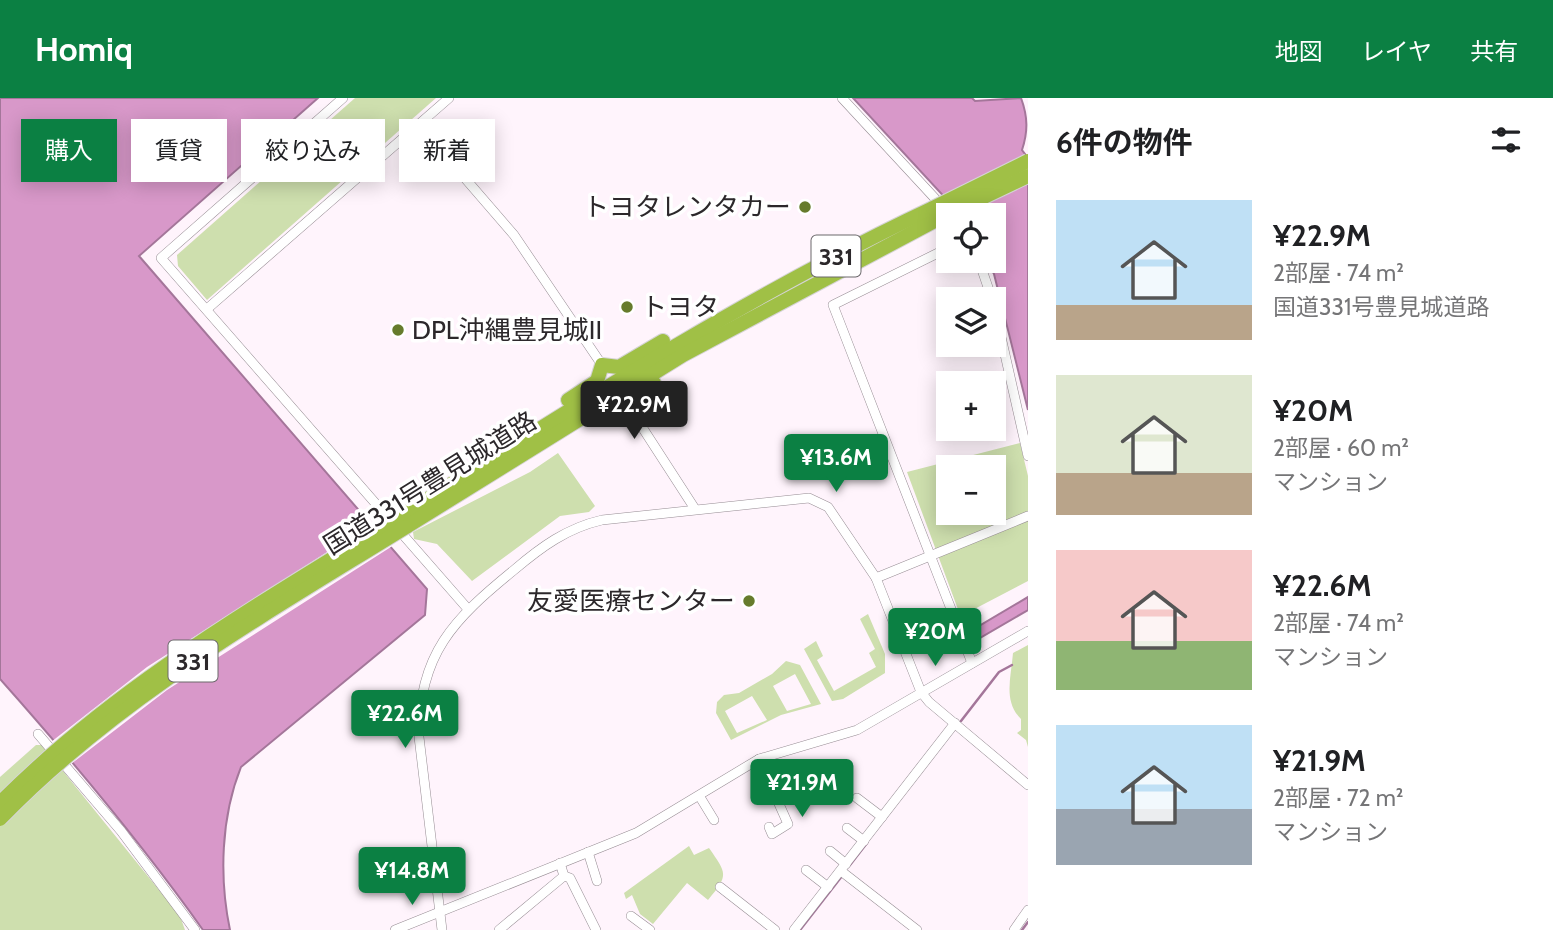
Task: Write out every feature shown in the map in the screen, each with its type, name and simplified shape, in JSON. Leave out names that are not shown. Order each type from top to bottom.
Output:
[{"type":"highway","name":"国道331号豊見城道路","points":[[959,203],[1028,161]]},
{"type":"highway","name":"国道331号豊見城道路","points":[[966,203],[1028,176]]},
{"type":"highway","name":"国道331号豊見城道路","points":[[0,803],[64,743],[141,682],[402,522],[746,304],[936,216]]},
{"type":"highway","name":"国道331号豊見城道路","points":[[497,462],[683,355],[936,217]]},
{"type":"highway","points":[[497,462],[549,448],[620,405],[631,410],[640,392],[646,387],[844,277],[903,237]]},
{"type":"highway","points":[[497,462],[519,430],[597,381],[602,365],[619,367],[684,330],[746,304]]},
{"type":"highway","name":"国道331号豊見城道路","points":[[0,819],[60,761],[132,703],[402,522]]},
{"type":"street","points":[[343,98],[162,258],[467,608]]},
{"type":"street","points":[[426,119],[449,98]]},
{"type":"street","points":[[842,98],[936,208]]},
{"type":"street","points":[[206,309],[399,142]]},
{"type":"street","points":[[468,182],[514,235],[602,365]]},
{"type":"street","points":[[936,254],[833,305],[972,663]]},
{"type":"street","points":[[1006,357],[1028,456]]},
{"type":"street","points":[[631,410],[695,509]]},
{"type":"street","points":[[442,930],[420,751],[420,706],[426,678],[438,650],[467,608],[545,545],[573,529],[618,517],[814,499],[828,507],[876,578],[921,692],[1028,785]]},
{"type":"street","points":[[876,578],[1028,516]]},
{"type":"street","points":[[395,930],[656,824],[759,759],[845,735],[1028,631]]},
{"type":"street","points":[[794,930],[955,723]]},
{"type":"street","points":[[38,734],[121,831],[195,930]]},
{"type":"street","points":[[759,759],[788,824],[772,834],[769,827]]},
{"type":"street","points":[[700,797],[714,820]]},
{"type":"street","points":[[857,798],[882,817]]},
{"type":"street","points":[[846,828],[864,841]]},
{"type":"street","points":[[830,851],[843,867],[917,930]]},
{"type":"street","points":[[588,852],[597,881]]},
{"type":"street","points":[[560,863],[564,876]]},
{"type":"street","points":[[806,870],[828,887]]},
{"type":"street","points":[[499,930],[564,876]]},
{"type":"street","points":[[564,876],[570,878],[596,930]]},
{"type":"street","points":[[720,887],[775,930]]},
{"type":"street","points":[[1014,930],[1028,911]]},
{"type":"street","points":[[631,916],[650,930]]},
{"type":"green space","points":[[355,98],[436,98],[412,119],[399,119],[399,131],[385,143],[385,119],[331,119]]},
{"type":"green space","points":[[260,182],[341,182],[207,300],[178,266],[177,255]]},
{"type":"green space","points":[[1020,443],[1028,476],[1028,581],[963,615],[959,612],[907,472],[936,465],[936,525],[1006,525],[1006,455],[973,455]]},
{"type":"green space","points":[[558,453],[595,506],[589,512],[560,516],[472,581],[437,544],[414,539],[413,532],[530,472]]},
{"type":"green space","points":[[868,614],[885,654],[885,673],[843,699],[832,701],[804,649],[816,641],[823,656],[817,660],[834,691],[876,667],[869,653],[875,649],[860,619]]},
{"type":"green space","points":[[1028,645],[1028,747],[1026,740],[1017,733],[1021,730],[1021,719],[1012,705],[1009,689],[1013,653]]},
{"type":"green space","points":[[786,661],[800,665],[821,704],[781,715],[731,740],[716,713],[717,702],[724,695],[739,693],[772,674]],"holes":[[[795,674],[811,704],[787,711],[773,686]],[[752,696],[767,720],[737,733],[725,711]]]},
{"type":"green space","points":[[36,745],[42,745],[180,916],[185,930],[0,930],[0,777]]},
{"type":"green space","points":[[689,846],[694,855],[709,848],[722,869],[720,885],[708,900],[687,883],[653,924],[640,914],[632,895],[626,899],[624,893]]},
{"type":"shaded area","points":[[0,98],[318,98],[294,119],[241,119],[241,166],[227,178],[227,119],[131,119],[131,182],[223,182],[139,256],[427,589],[425,615],[241,767],[229,806],[224,847],[224,889],[230,930],[203,930],[105,802],[0,679]]},
{"type":"shaded area","points":[[853,98],[972,98],[975,101],[1021,98],[1026,124],[1022,150],[1028,158],[1028,410],[1006,322],[1006,287],[997,287],[993,273],[1006,273],[1006,203],[950,203]]},
{"type":"shaded area","points":[[1028,597],[1028,610],[973,642],[969,632]]},
{"type":"pier","points":[[374,522],[394,545],[167,690],[71,764],[51,742],[147,667]]},
{"type":"waterway","points":[[961,721],[999,672],[1012,665]]},
{"type":"waterway","points":[[850,865],[867,843]]},
{"type":"waterway","points":[[800,930],[842,876]]},
{"type":"waterway","points":[[1022,930],[1028,922]]},
{"type":"place","name":"トヨタレンタカー","points":[[805,207]]},
{"type":"place","name":"トヨタ","points":[[627,307]]},
{"type":"place","name":"DPL沖縄豊見城II","points":[[398,330]]},
{"type":"place","name":"友愛医療センター","points":[[749,601]]}]
